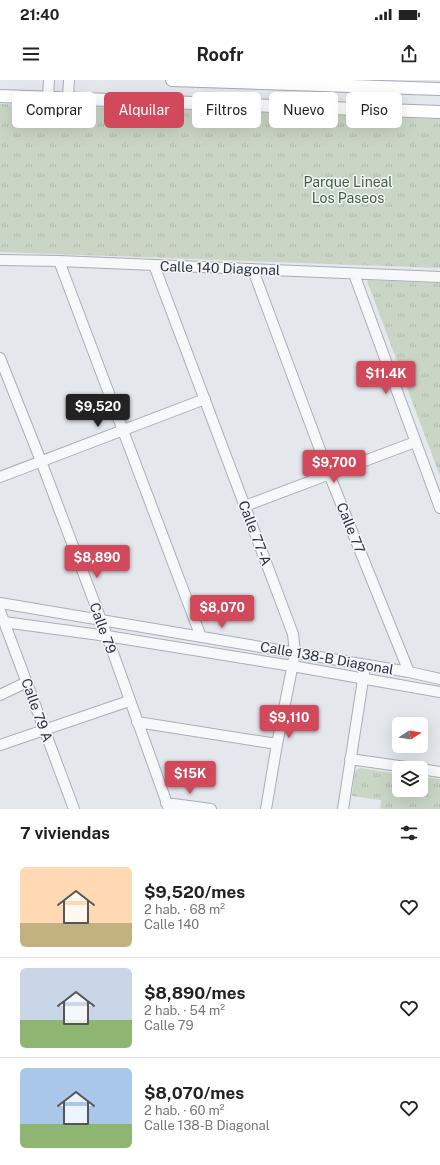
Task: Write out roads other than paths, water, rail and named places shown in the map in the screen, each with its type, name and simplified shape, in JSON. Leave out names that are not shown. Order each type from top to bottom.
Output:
[{"type":"main road","points":[[172,80],[246,81],[440,89]]},
{"type":"main road","points":[[0,96],[12,96]]},
{"type":"main road","points":[[96,99],[440,112]]},
{"type":"street","points":[[48,92],[49,80]]},
{"type":"street","points":[[68,92],[69,80]]},
{"type":"street","name":"Calle 140 Diagonal","points":[[0,260],[59,261],[440,277]]},
{"type":"street","points":[[59,261],[201,637]]},
{"type":"street","name":"Calle 77-A","points":[[154,265],[293,634],[295,653],[266,809]]},
{"type":"street","name":"Calle 77","points":[[253,270],[329,474],[409,672]]},
{"type":"street","points":[[354,274],[440,508]]},
{"type":"street","name":"Calle 79","points":[[0,358],[41,461],[107,636],[167,806]]},
{"type":"street","points":[[0,477],[205,399]]},
{"type":"street","points":[[245,506],[415,442]]},
{"type":"street","name":"Calle 138-B Diagonal","points":[[0,603],[409,672],[440,679]]},
{"type":"street","name":"Calle 79 A","points":[[0,611],[74,809]]},
{"type":"street","name":"Calle 138-B Diagonal","points":[[4,622],[107,636],[440,692]]},
{"type":"street","points":[[343,809],[366,665]]},
{"type":"street","points":[[0,695],[27,682]]},
{"type":"street","points":[[0,745],[129,701]]},
{"type":"street","points":[[137,722],[277,744]]},
{"type":"street","points":[[350,759],[392,765]]},
{"type":"street","points":[[428,770],[440,772]]},
{"type":"street","points":[[167,806],[211,809]]},
{"type":"park label","name":"Parque Lineal Los Paseos","points":[[348,190]]}]
